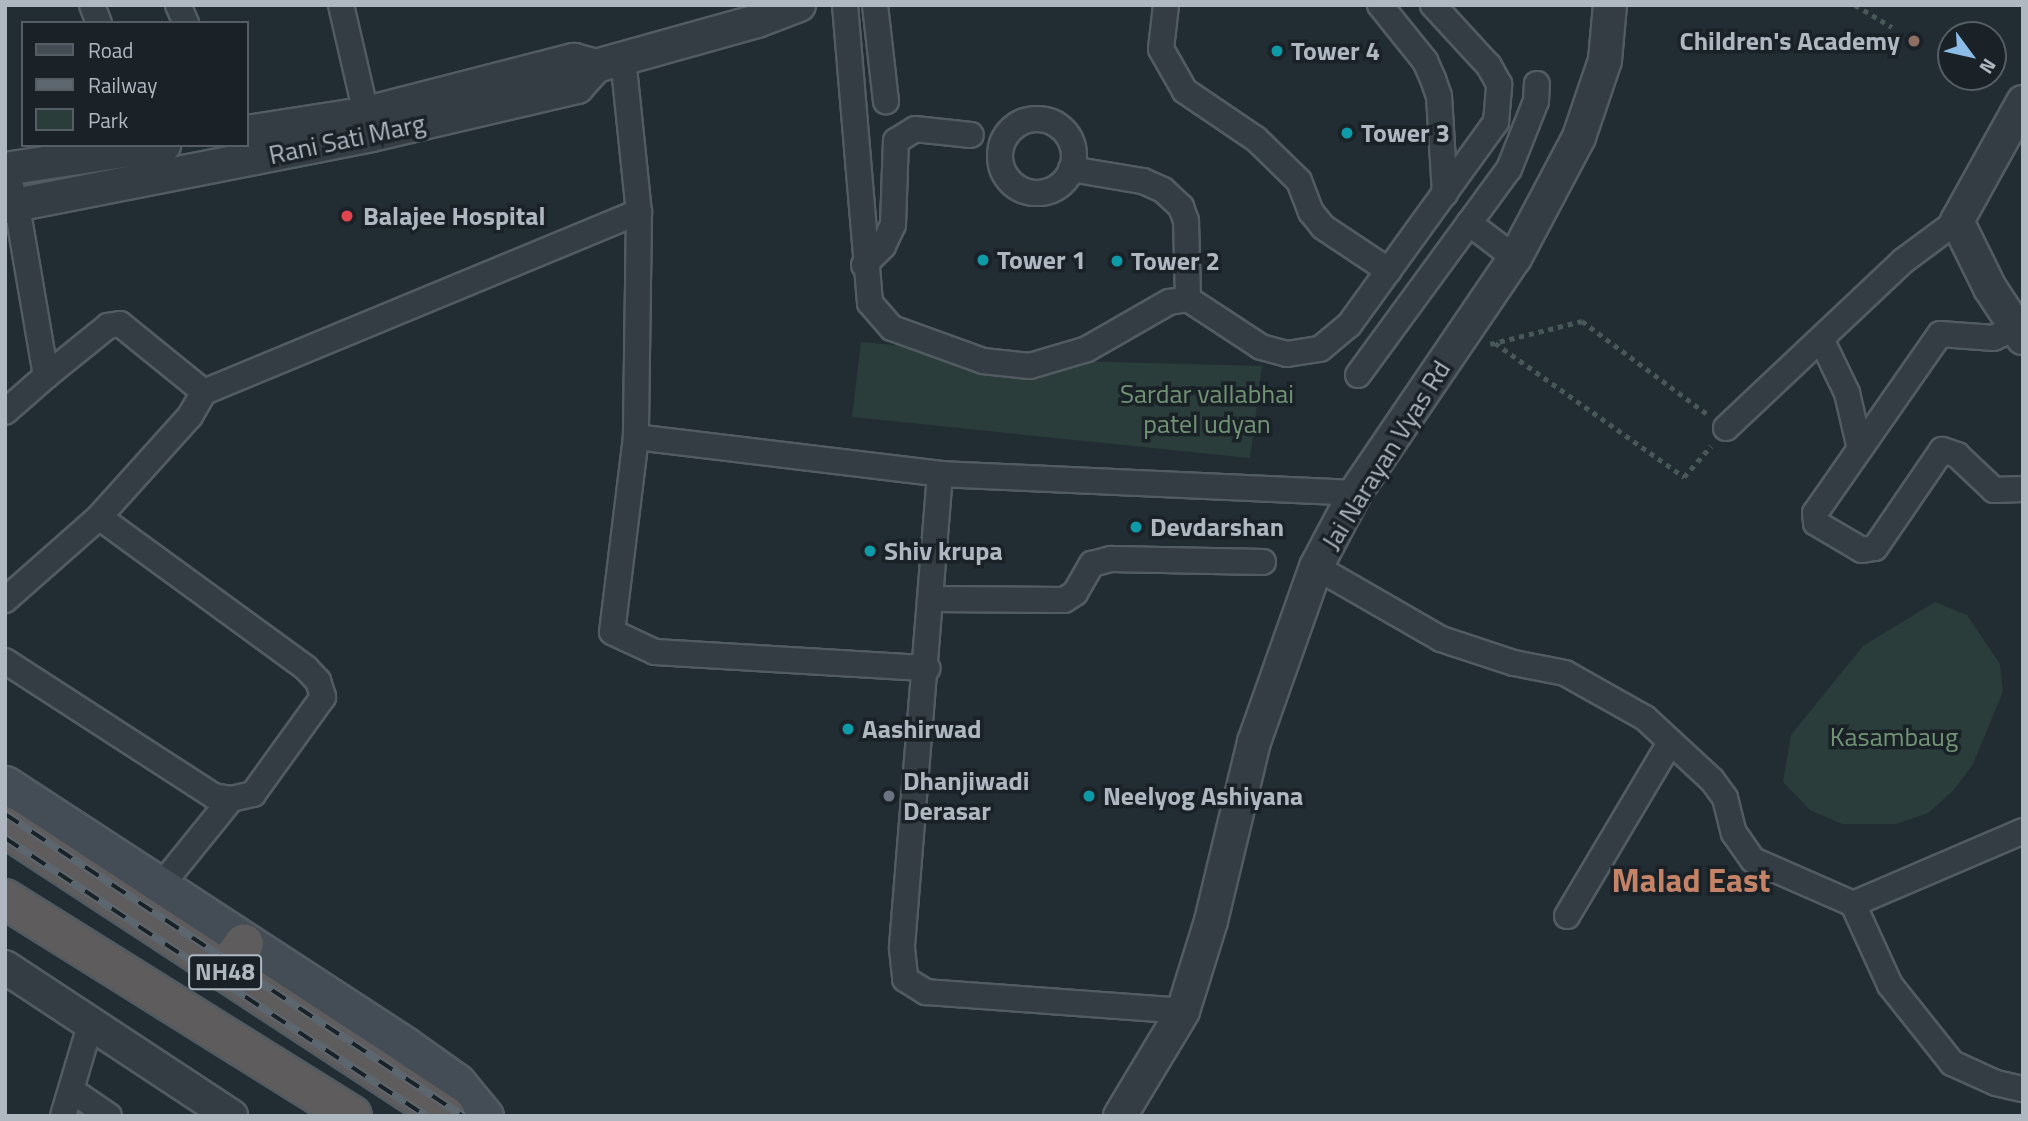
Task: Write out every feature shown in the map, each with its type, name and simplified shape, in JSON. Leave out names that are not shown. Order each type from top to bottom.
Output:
[{"type":"highway","name":"NH48","points":[[5,827],[234,957],[437,1113]]},
{"type":"highway","name":"NH48","points":[[5,898],[352,1116]]},
{"type":"main road","points":[[5,784],[159,888],[234,957],[415,1052],[457,1082],[485,1116]]},
{"type":"street","points":[[178,5],[185,21]]},
{"type":"street","points":[[341,5],[368,125]]},
{"type":"street","name":"Rani Sati Marg","points":[[248,141],[368,125],[577,87],[609,62],[757,22],[799,5]]},
{"type":"street","points":[[845,5],[864,265],[870,303],[892,328],[983,361],[1030,366],[1087,349],[1169,302],[1188,299],[1261,347],[1287,355],[1320,349],[1349,325],[1496,122],[1500,93],[1489,66],[1433,5]]},
{"type":"street","points":[[875,5],[886,101]]},
{"type":"street","points":[[1166,5],[1161,49],[1185,91],[1256,139],[1299,181],[1311,212],[1323,227],[1389,271]]},
{"type":"street","points":[[1380,5],[1425,61],[1439,96],[1445,194]]},
{"type":"street","name":"Jai Narayan Vyas Rd","points":[[1120,1116],[1183,1011],[1212,921],[1254,742],[1316,568],[1355,494],[1515,258],[1579,137],[1605,60],[1610,5]]},
{"type":"street","points":[[609,62],[639,212],[636,437],[612,632],[655,652],[928,668]]},
{"type":"street","points":[[1358,375],[1509,169],[1526,132],[1537,84]]},
{"type":"street","points":[[1726,429],[1822,341],[1903,261],[1957,221],[2023,102]]},
{"type":"street","name":"Rani Sati Marg","points":[[248,132],[368,125]]},
{"type":"street","points":[[864,265],[883,246],[893,225],[896,141],[915,129],[971,135]]},
{"type":"street","name":"Rani Sati Marg","points":[[5,169],[204,147]]},
{"type":"street","name":"Rani Sati Marg","points":[[11,206],[159,153]]},
{"type":"street","points":[[5,169],[46,376]]},
{"type":"street","points":[[1071,169],[1143,181],[1163,190],[1181,207],[1186,221],[1188,299]]},
{"type":"street","points":[[5,600],[99,517],[190,416],[204,393],[639,212]]},
{"type":"street","points":[[1957,221],[2019,333],[1994,338],[1940,334],[1815,513],[1816,523],[1862,551],[1875,548],[1942,450],[1957,455],[1994,490],[2023,489]]},
{"type":"street","points":[[1469,223],[1515,258]]},
{"type":"street","points":[[5,412],[108,326],[120,324],[204,393]]},
{"type":"street","points":[[1822,341],[1847,393],[1860,449]]},
{"type":"street","points":[[636,437],[940,474],[1355,494]]},
{"type":"street","points":[[940,474],[928,668],[902,948],[905,979],[926,992],[1183,1011]]},
{"type":"street","points":[[5,661],[214,796],[231,799],[253,794],[323,697],[318,681],[99,517]]},
{"type":"street","points":[[933,599],[1064,600],[1075,593],[1092,564],[1111,559],[1263,562]]},
{"type":"street","points":[[1316,568],[1441,639],[1514,663],[1566,673],[1644,718],[1669,744],[1712,780],[1724,798],[1734,833],[1753,860],[1853,904],[1890,985],[1952,1063],[2023,1089]]},
{"type":"street","points":[[1567,916],[1669,744]]},
{"type":"street","points":[[159,888],[231,799]]},
{"type":"street","points":[[1853,904],[2023,831]]},
{"type":"street","points":[[5,967],[231,1116]]},
{"type":"street","points":[[64,1116],[91,1022]]},
{"type":"street","points":[[71,1090],[109,1116]]},
{"type":"path","points":[[1855,5],[1892,27]]},
{"type":"path","points":[[1449,354],[1582,321],[1726,429],[1684,477],[1495,343]]},
{"type":"green space","name":"Sardar vallabhai patel udyan","points":[[861,342],[1073,361],[1262,366],[1250,458],[852,417]]},
{"type":"green space","name":"Kasambaug","points":[[1935,602],[1967,615],[2000,664],[2003,692],[1973,764],[1954,790],[1928,813],[1896,824],[1842,824],[1810,810],[1783,782],[1791,735],[1863,646]]},
{"type":"railway","points":[[5,814],[463,1116]]},
{"type":"railway","points":[[5,838],[426,1116]]},
{"type":"place","name":"Children's Academy","points":[[1914,41]]},
{"type":"place","name":"Tower 4","points":[[1277,51]]},
{"type":"place","name":"Tower 3","points":[[1347,133]]},
{"type":"place","name":"Balajee Hospital","points":[[347,216]]},
{"type":"place","name":"Tower 1","points":[[983,260]]},
{"type":"place","name":"Tower 2","points":[[1117,261]]},
{"type":"place","name":"Devdarshan","points":[[1136,527]]},
{"type":"place","name":"Shiv krupa","points":[[870,551]]},
{"type":"place","name":"Aashirwad","points":[[848,729]]},
{"type":"place","name":"Dhanjiwadi Derasar","points":[[889,796]]},
{"type":"place","name":"Neelyog Ashiyana","points":[[1089,796]]},
{"type":"district","name":"Malad East","points":[[1691,881]]}]
